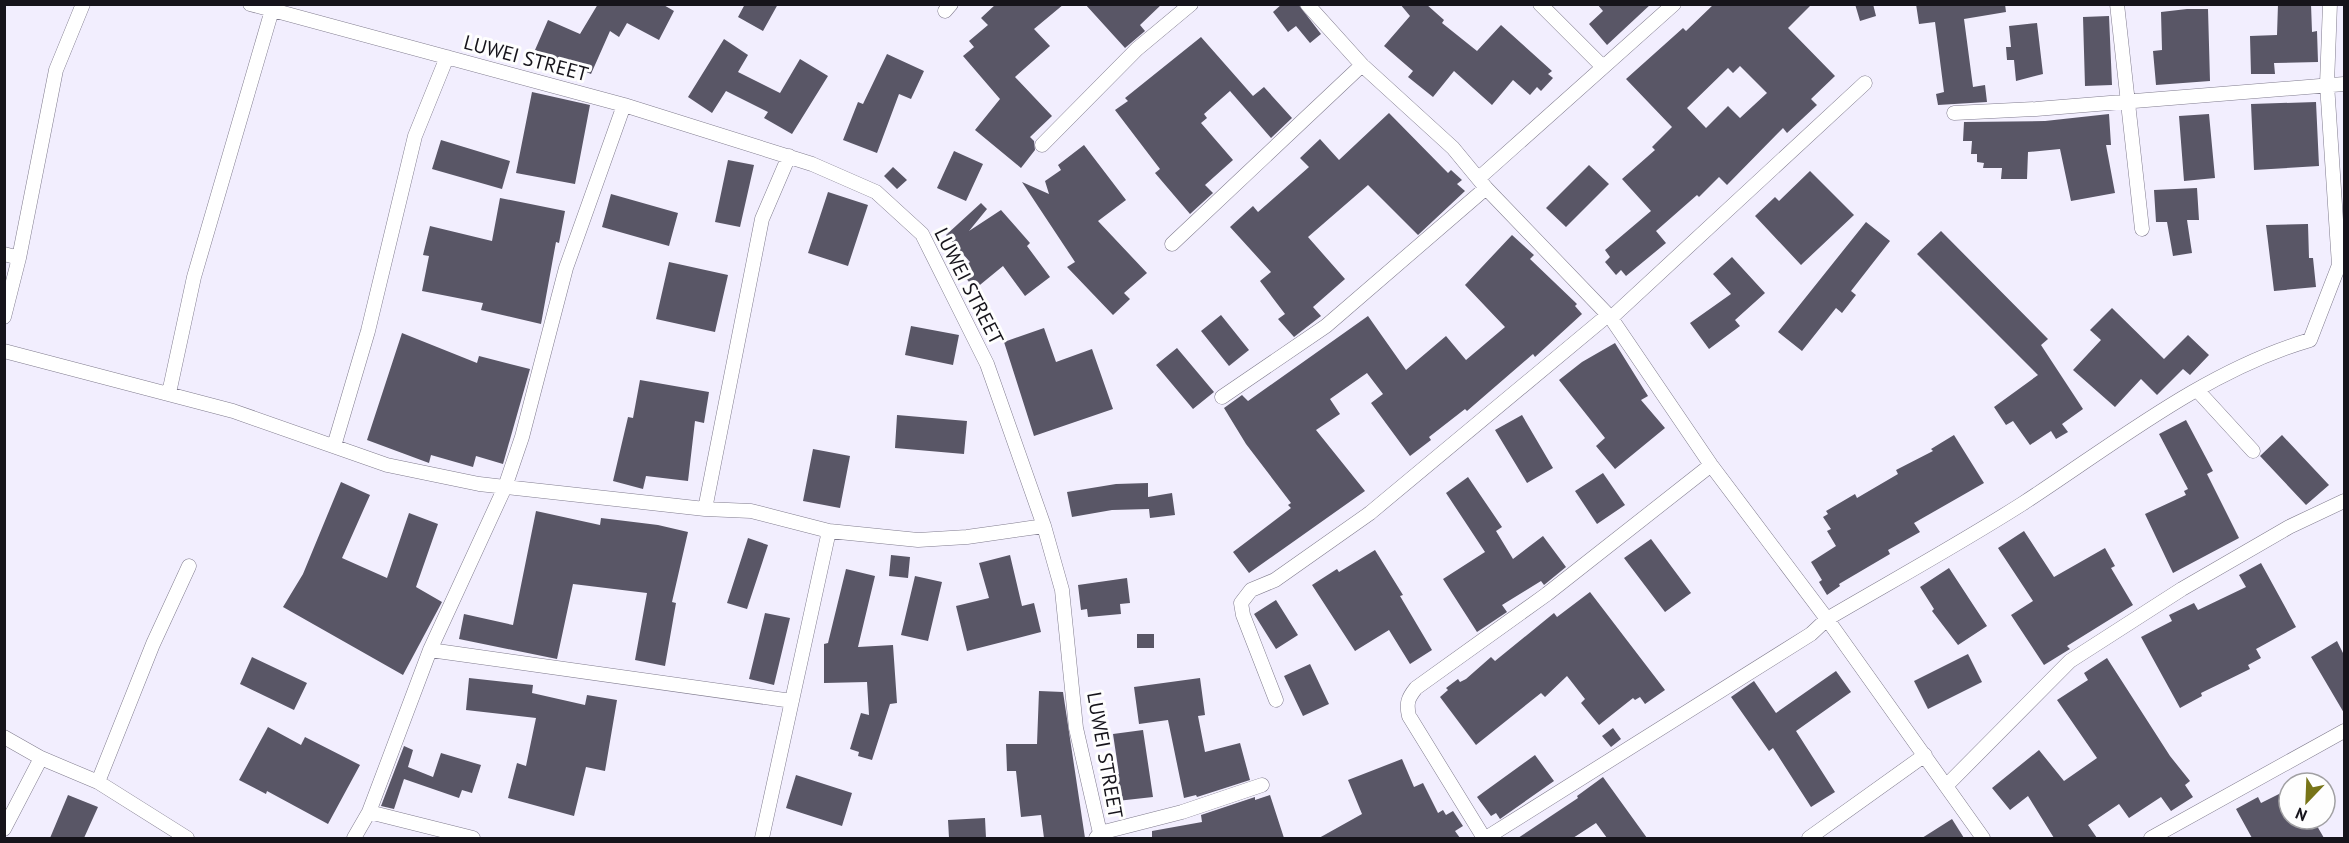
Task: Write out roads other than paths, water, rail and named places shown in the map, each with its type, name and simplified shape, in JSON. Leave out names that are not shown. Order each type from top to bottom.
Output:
[{"type":"street","points":[[4,317],[19,258],[56,69],[83,4]]},
{"type":"street","points":[[1042,145],[1137,49],[1191,4]]},
{"type":"street","points":[[1306,4],[1362,65],[1453,148],[1482,183],[1609,317],[1712,465],[1827,619],[1983,838]]},
{"type":"street","points":[[1540,4],[1602,66]]},
{"type":"street","points":[[1222,397],[1326,327],[1482,183],[1602,66],[1674,4]]},
{"type":"street","points":[[2117,4],[2142,229]]},
{"type":"street","points":[[1712,465],[1547,594],[1410,695],[1406,703],[1409,716],[1485,838],[1811,634],[1827,619],[2020,505],[2198,391],[2272,351],[2310,340],[2342,264],[2327,84],[2330,4]]},
{"type":"street","name":"LUWEI STREET","points":[[253,5],[624,105],[789,156],[876,192],[922,234],[987,364],[1044,526],[1062,590],[1076,728],[1098,836]]},
{"type":"street","points":[[169,393],[194,277],[272,10]]},
{"type":"street","points":[[334,446],[368,331],[414,136],[447,57]]},
{"type":"street","points":[[1172,244],[1362,65]]},
{"type":"street","points":[[1276,700],[1243,615],[1241,603],[1251,590],[1275,580],[1370,513],[1609,317],[1865,83]]},
{"type":"street","points":[[1954,112],[2127,102],[2344,84]]},
{"type":"street","points":[[354,838],[369,812],[430,650],[506,487],[522,437],[566,268],[624,105]]},
{"type":"street","points":[[705,509],[762,219],[789,156]]},
{"type":"street","points":[[4,254],[19,258]]},
{"type":"street","points":[[4,351],[233,411],[387,465],[506,487],[705,509],[751,511],[829,531],[918,540],[967,537],[1044,526]]},
{"type":"street","points":[[2198,391],[2253,451]]},
{"type":"street","points":[[1947,785],[2070,661],[2182,589],[2289,527],[2344,501]]},
{"type":"street","points":[[762,838],[829,531]]},
{"type":"street","points":[[98,782],[153,644],[189,566]]},
{"type":"street","points":[[430,650],[792,701]]},
{"type":"street","points":[[2151,838],[2344,731]]},
{"type":"street","points":[[4,737],[41,758],[98,782],[188,838]]},
{"type":"street","points":[[1809,838],[1924,755]]},
{"type":"street","points":[[4,829],[41,758]]},
{"type":"street","points":[[1098,836],[1182,812],[1262,785]]},
{"type":"street","points":[[369,812],[473,838]]}]
